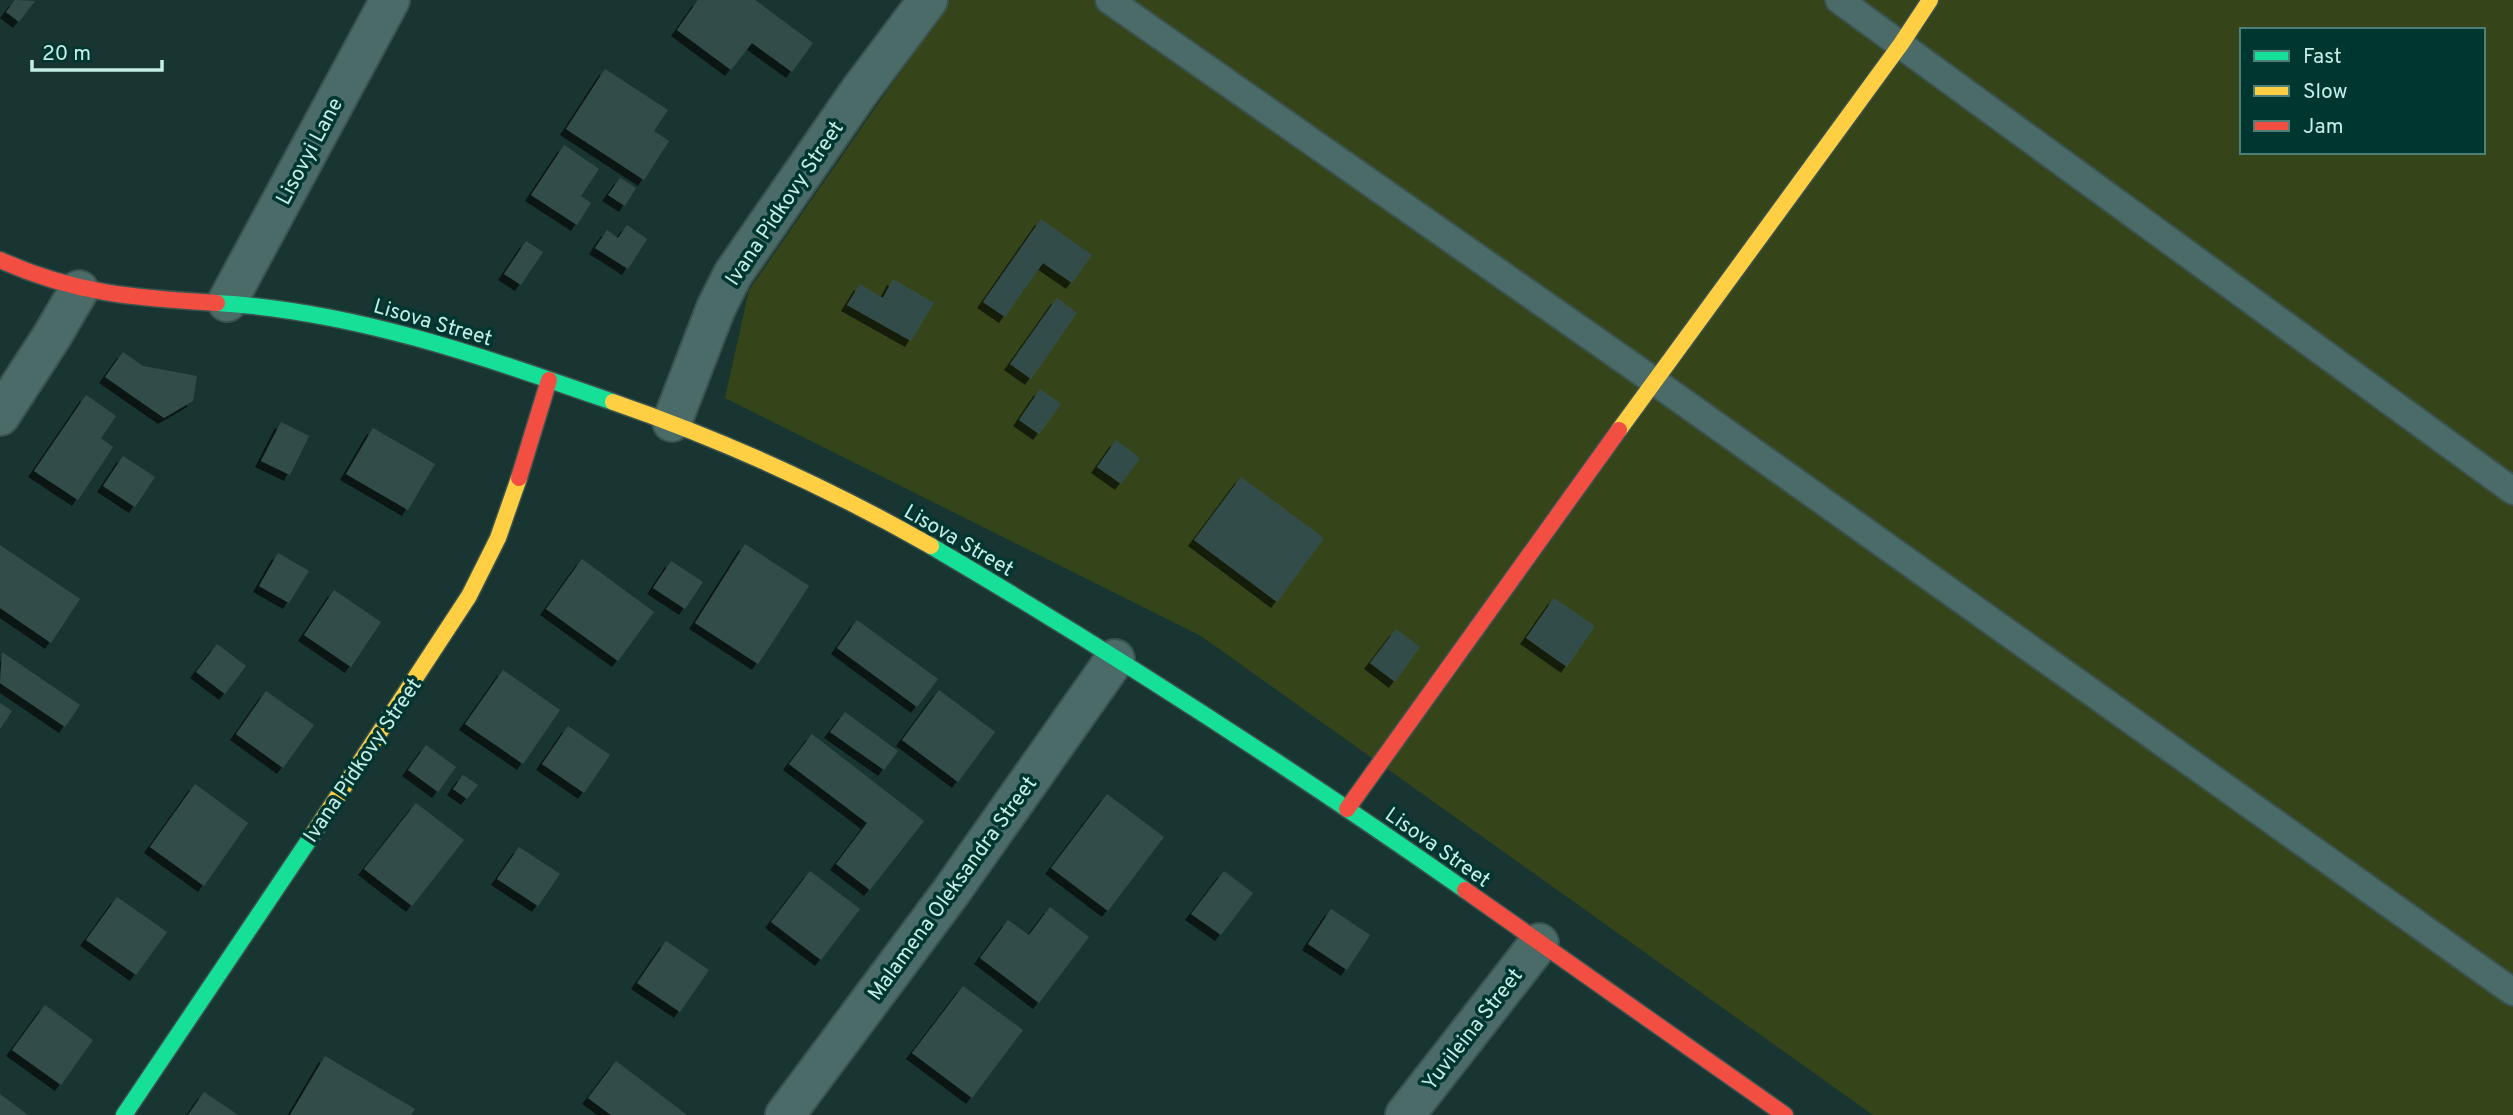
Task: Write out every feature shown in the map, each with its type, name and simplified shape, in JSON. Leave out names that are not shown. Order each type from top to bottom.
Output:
[{"type":"main road","points":[[1347,809],[1654,381],[1901,44],[1930,0]]},
{"type":"main road","name":"Lisova Street","points":[[0,260],[43,280],[79,290],[227,302],[301,311],[375,325],[672,422],[749,453],[835,494],[940,551],[1115,659],[1347,809],[1785,1115]]},
{"type":"main road","name":"Ivana Pidkovy Street","points":[[124,1115],[385,727],[469,596],[510,506],[549,380]]},
{"type":"street","name":"Lisovyi Lane","points":[[227,302],[390,0]]},
{"type":"street","name":"Ivana Pidkovy Street","points":[[672,422],[716,308],[733,274],[859,92],[928,0]]},
{"type":"street","points":[[0,416],[79,290]]},
{"type":"street","name":"Malamena Oleksandra Street","points":[[785,1115],[951,892],[1115,659]]},
{"type":"street","name":"Yuvileina Street","points":[[1405,1115],[1539,943]]},
{"type":"lane","points":[[1109,0],[1654,381],[2513,992]]},
{"type":"lane","points":[[1839,0],[2513,491]]},
{"type":"green space","points":[[950,0],[2513,0],[2513,1115],[1873,1115],[1201,636],[725,398],[749,290]]},
{"type":"building","points":[[15,0],[35,1],[19,22],[6,12]]},
{"type":"building","points":[[698,0],[755,0],[813,43],[792,72],[752,43],[731,70],[677,30]]},
{"type":"building","points":[[605,69],[668,110],[654,131],[669,141],[644,180],[566,129]]},
{"type":"building","points":[[564,145],[599,169],[581,196],[591,203],[577,225],[531,195]]},
{"type":"building","points":[[620,178],[636,188],[625,206],[608,195]]},
{"type":"building","points":[[1041,219],[1092,255],[1072,283],[1043,263],[1005,317],[983,302]]},
{"type":"building","points":[[627,225],[647,239],[628,269],[595,248],[607,230],[618,238]]},
{"type":"building","points":[[526,241],[543,252],[521,285],[504,274]]},
{"type":"building","points":[[893,279],[934,303],[911,341],[847,305],[860,284],[883,298]]},
{"type":"building","points":[[1057,298],[1077,313],[1031,379],[1010,364]]},
{"type":"building","points":[[123,352],[143,366],[197,376],[193,401],[164,418],[105,377]]},
{"type":"building","points":[[1040,389],[1061,404],[1039,434],[1019,420]]},
{"type":"building","points":[[86,395],[116,416],[101,438],[113,447],[78,500],[34,471]]},
{"type":"building","points":[[281,422],[309,436],[290,475],[261,461]]},
{"type":"building","points":[[373,428],[435,464],[408,510],[346,474]]},
{"type":"building","points":[[1116,440],[1140,458],[1121,484],[1097,467]]},
{"type":"building","points":[[123,456],[155,477],[135,507],[103,486]]},
{"type":"building","points":[[1241,477],[1324,538],[1277,602],[1194,540]]},
{"type":"building","points":[[745,544],[809,586],[758,664],[695,623]]},
{"type":"building","points":[[0,545],[80,599],[51,643],[0,608]]},
{"type":"building","points":[[278,553],[309,571],[289,603],[259,586]]},
{"type":"building","points":[[582,559],[654,612],[618,661],[546,609]]},
{"type":"building","points":[[671,561],[703,582],[685,609],[653,588]]},
{"type":"building","points":[[334,590],[381,622],[351,667],[304,635]]},
{"type":"building","points":[[1554,598],[1595,626],[1567,667],[1526,638]]},
{"type":"building","points":[[857,620],[938,679],[917,707],[837,648]]},
{"type":"building","points":[[1396,629],[1420,647],[1395,682],[1370,663]]},
{"type":"building","points":[[217,644],[246,666],[225,694],[196,672]]},
{"type":"building","points":[[2,652],[80,705],[65,727],[0,683]]},
{"type":"building","points":[[503,670],[560,710],[523,764],[465,724]]},
{"type":"building","points":[[939,690],[995,732],[958,782],[902,740]]},
{"type":"building","points":[[266,691],[314,725],[283,768],[236,734]]},
{"type":"building","points":[[0,703],[12,711],[0,729]]},
{"type":"building","points":[[845,712],[898,751],[884,770],[830,732]]},
{"type":"building","points":[[568,726],[610,755],[584,793],[542,764]]},
{"type":"building","points":[[812,734],[924,821],[870,890],[836,864],[867,823],[789,764]]},
{"type":"building","points":[[426,745],[456,767],[438,792],[408,770]]},
{"type":"building","points":[[463,775],[478,785],[467,799],[453,789]]},
{"type":"building","points":[[195,784],[248,823],[204,886],[150,847]]},
{"type":"building","points":[[1107,794],[1164,837],[1108,911],[1051,868]]},
{"type":"building","points":[[416,803],[464,840],[412,906],[364,869]]},
{"type":"building","points":[[519,847],[560,874],[538,906],[497,879]]},
{"type":"building","points":[[810,871],[860,909],[821,960],[771,922]]},
{"type":"building","points":[[1224,871],[1253,893],[1221,935],[1191,914]]},
{"type":"building","points":[[117,897],[167,932],[136,975],[86,940]]},
{"type":"building","points":[[1050,907],[1089,937],[1039,1003],[980,958],[1008,920],[1029,935]]},
{"type":"building","points":[[1331,909],[1370,935],[1347,970],[1308,944]]},
{"type":"building","points":[[666,941],[709,970],[680,1012],[637,983]]},
{"type":"building","points":[[963,986],[1023,1030],[972,1098],[912,1053]]},
{"type":"building","points":[[45,1005],[93,1040],[61,1085],[12,1050]]},
{"type":"building","points":[[325,1056],[415,1109],[411,1115],[290,1115]]},
{"type":"building","points":[[616,1061],[687,1115],[611,1115],[588,1098]]},
{"type":"building","points":[[204,1092],[238,1115],[188,1115]]},
{"type":"building","points":[[0,1094],[28,1115],[0,1115]]},
{"type":"traffic: fast","points":[[217,303],[268,308],[369,326],[467,353],[613,402]]},
{"type":"traffic: fast","points":[[931,546],[1201,713],[1465,890]]},
{"type":"traffic: fast","points":[[124,1115],[313,834]]},
{"type":"traffic: slow","points":[[1619,430],[1901,44],[1930,0]]},
{"type":"traffic: slow","points":[[613,402],[695,432],[775,466],[854,504],[931,546]]},
{"type":"traffic: slow","points":[[313,834],[469,596],[498,538],[519,478]]},
{"type":"traffic: jam","points":[[0,260],[80,287],[133,296],[217,303]]},
{"type":"traffic: jam","points":[[519,478],[549,380]]},
{"type":"traffic: jam","points":[[1347,809],[1619,430]]},
{"type":"traffic: jam","points":[[1465,890],[1785,1115]]}]
